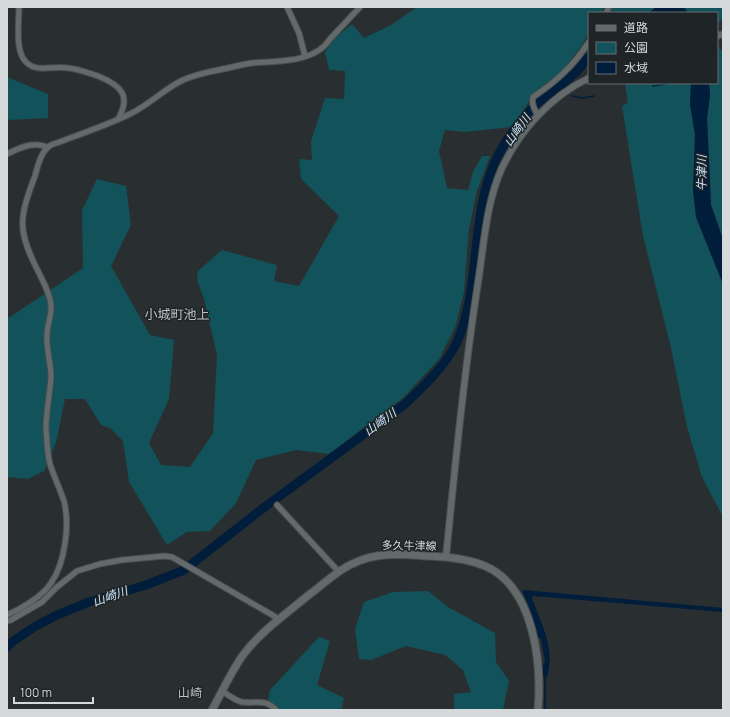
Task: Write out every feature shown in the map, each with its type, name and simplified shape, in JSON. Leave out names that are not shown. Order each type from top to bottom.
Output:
[{"type":"main road","name":"多久牛津線","points":[[212,710],[243,655],[256,640],[279,620],[351,564],[366,558],[396,554],[446,557],[466,560],[485,566],[499,574],[514,589],[527,613],[536,651],[539,678],[538,710]]},
{"type":"street","points":[[19,7],[19,44],[20,52],[24,60],[33,67],[40,69],[60,67],[69,68],[83,71],[112,82],[121,89],[124,99],[123,110],[118,119]]},
{"type":"street","points":[[287,7],[299,33],[305,56]]},
{"type":"street","points":[[7,154],[23,147],[38,144],[47,147],[99,128],[147,105],[176,84],[190,77],[243,64],[280,62],[305,56],[326,46],[360,7]]},
{"type":"street","points":[[537,114],[533,104],[533,97],[560,77],[570,67],[588,43]]},
{"type":"street","points":[[446,557],[470,334],[489,210],[495,186],[512,149],[537,114],[563,94],[588,79]]},
{"type":"street","points":[[7,615],[37,597],[51,584],[62,557],[66,532],[64,502],[50,465],[46,428],[51,376],[47,337],[51,304],[44,283],[27,249],[23,229],[23,215],[26,200],[40,160],[47,147]]},
{"type":"street","points":[[277,505],[339,572]]},
{"type":"street","points":[[7,620],[11,620],[42,602],[77,571],[90,566],[122,560],[164,556],[172,557],[279,620]]},
{"type":"street","points":[[222,692],[241,702],[262,702],[272,706],[276,710]]},
{"type":"green space","points":[[417,7],[604,7],[602,12],[588,12],[588,35],[582,45],[559,75],[531,99],[512,127],[464,132],[445,130],[439,151],[447,188],[468,190],[473,172],[482,156],[490,156],[477,191],[469,229],[464,292],[455,328],[439,359],[404,397],[329,454],[296,450],[256,460],[236,503],[210,531],[187,532],[167,545],[129,482],[123,441],[110,428],[101,425],[85,399],[65,399],[56,443],[44,471],[28,479],[7,477],[7,317],[10,317],[83,268],[82,210],[97,179],[126,186],[131,225],[111,266],[150,335],[174,340],[169,399],[149,443],[161,465],[190,467],[213,433],[217,355],[204,299],[197,280],[198,271],[222,250],[277,265],[274,281],[299,286],[339,216],[301,179],[299,159],[312,160],[311,141],[325,98],[344,99],[345,71],[329,70],[325,52],[335,38],[352,24],[364,38],[391,25]]},
{"type":"green space","points":[[613,7],[656,7],[650,12],[610,12]]},
{"type":"green space","points":[[684,7],[723,7],[723,21],[721,20],[718,23],[718,12],[687,12]]},
{"type":"green space","points":[[718,43],[720,50],[723,49],[723,239],[711,205],[707,118],[710,95],[709,84],[718,84]]},
{"type":"green space","points":[[7,77],[48,94],[48,118],[7,120]]},
{"type":"green space","points":[[625,84],[691,84],[690,104],[695,135],[693,189],[696,217],[723,284],[723,517],[702,477],[687,427],[671,348],[643,236],[622,106],[628,103]]},
{"type":"green space","points":[[428,591],[448,607],[495,633],[496,662],[509,681],[503,710],[454,710],[454,694],[471,692],[463,670],[445,655],[406,646],[371,660],[359,659],[355,629],[364,602],[393,592]]},
{"type":"green space","points":[[319,637],[330,641],[317,685],[344,698],[341,710],[271,710],[267,706],[270,690]]},
{"type":"water","points":[[656,7],[684,7],[687,12],[650,12]]},
{"type":"water","name":"牛津川","points":[[691,84],[709,84],[710,95],[707,118],[711,205],[723,239],[723,284],[696,217],[693,189],[695,135],[690,104]]},
{"type":"water","points":[[522,591],[723,608],[723,612],[533,596],[532,598],[549,647],[550,657],[547,677],[543,677],[543,665],[545,662],[541,639],[537,636],[531,612]]},
{"type":"waterway","name":"山崎川","points":[[7,647],[34,627],[57,615],[89,602],[146,585],[184,570],[262,509],[405,404],[426,384],[452,352],[464,322],[473,277],[482,207],[487,184],[495,162],[514,129],[527,114],[540,101],[579,70],[588,58]]},
{"type":"waterway","points":[[653,86],[665,84]]},
{"type":"waterway","points":[[572,96],[582,98],[594,96]]},
{"type":"waterway","points":[[545,676],[545,710]]},
{"type":"district","name":"小城町池上","points":[[177,314]]},
{"type":"district","name":"山崎","points":[[190,692]]}]
